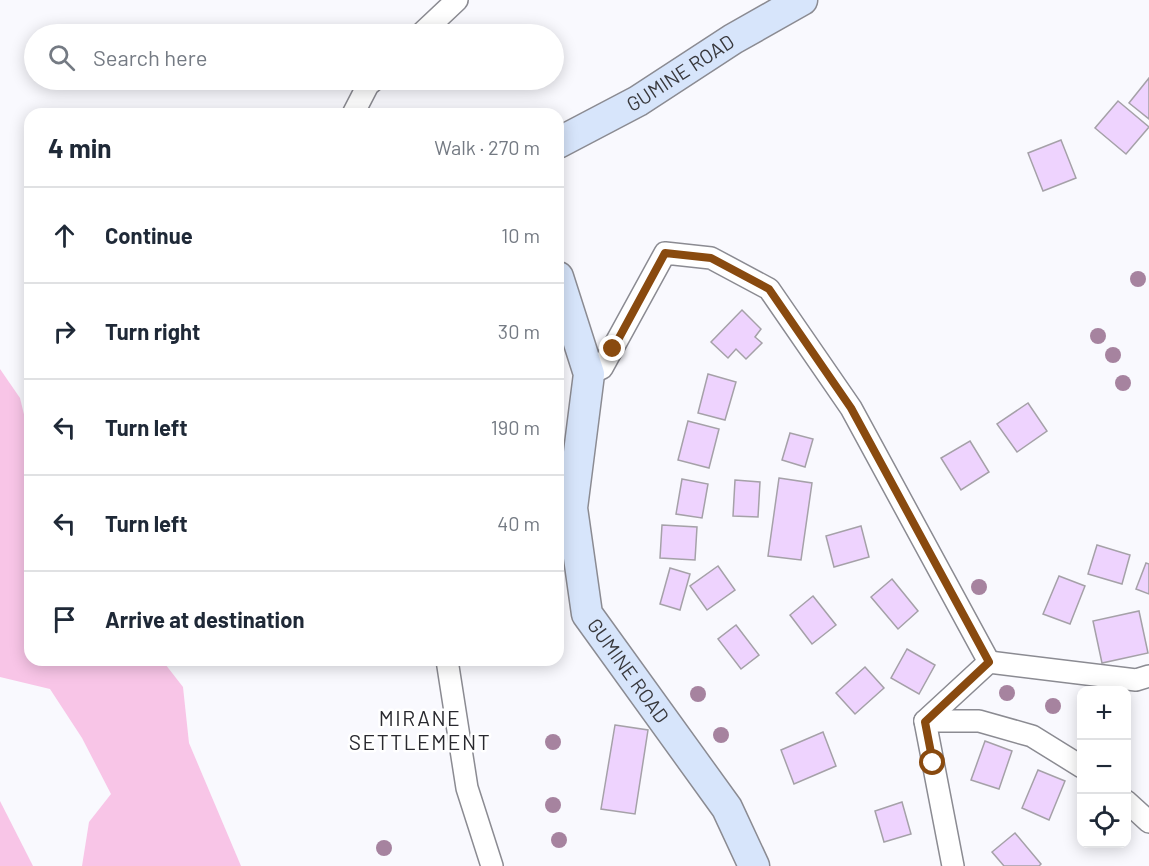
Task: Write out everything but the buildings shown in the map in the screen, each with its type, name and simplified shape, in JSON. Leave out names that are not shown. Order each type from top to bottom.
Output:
[{"type":"main road","name":"GUMINE ROAD","points":[[564,140],[638,101],[733,39],[802,0]]},
{"type":"main road","name":"GUMINE ROAD","points":[[564,296],[589,374],[572,508],[587,614],[727,808],[754,866]]},
{"type":"street","points":[[432,24],[457,0]]},
{"type":"street","points":[[355,108],[365,90]]},
{"type":"street","points":[[589,374],[602,368],[665,253],[711,258],[769,289],[851,408],[989,662]]},
{"type":"street","points":[[989,662],[1136,680],[1149,676]]},
{"type":"street","points":[[925,722],[989,662]]},
{"type":"street","points":[[448,666],[467,788],[492,866]]},
{"type":"street","points":[[925,722],[979,722],[1032,736],[1077,764]]},
{"type":"street","points":[[925,722],[952,866]]},
{"type":"street","points":[[1131,806],[1149,822]]},
{"type":"shaded area","points":[[0,369],[20,398],[24,414],[24,666],[167,666],[183,687],[189,743],[241,866],[82,866],[89,822],[111,794],[82,738],[50,689],[0,677]]},
{"type":"shaded area","points":[[0,801],[33,866],[0,866]]},
{"type":"district","name":"MIRANE SETTLEMENT","points":[[420,731]]},
{"type":"route","points":[[613,349],[665,253],[711,258],[769,289],[851,408],[989,662],[925,722],[933,763]]}]
